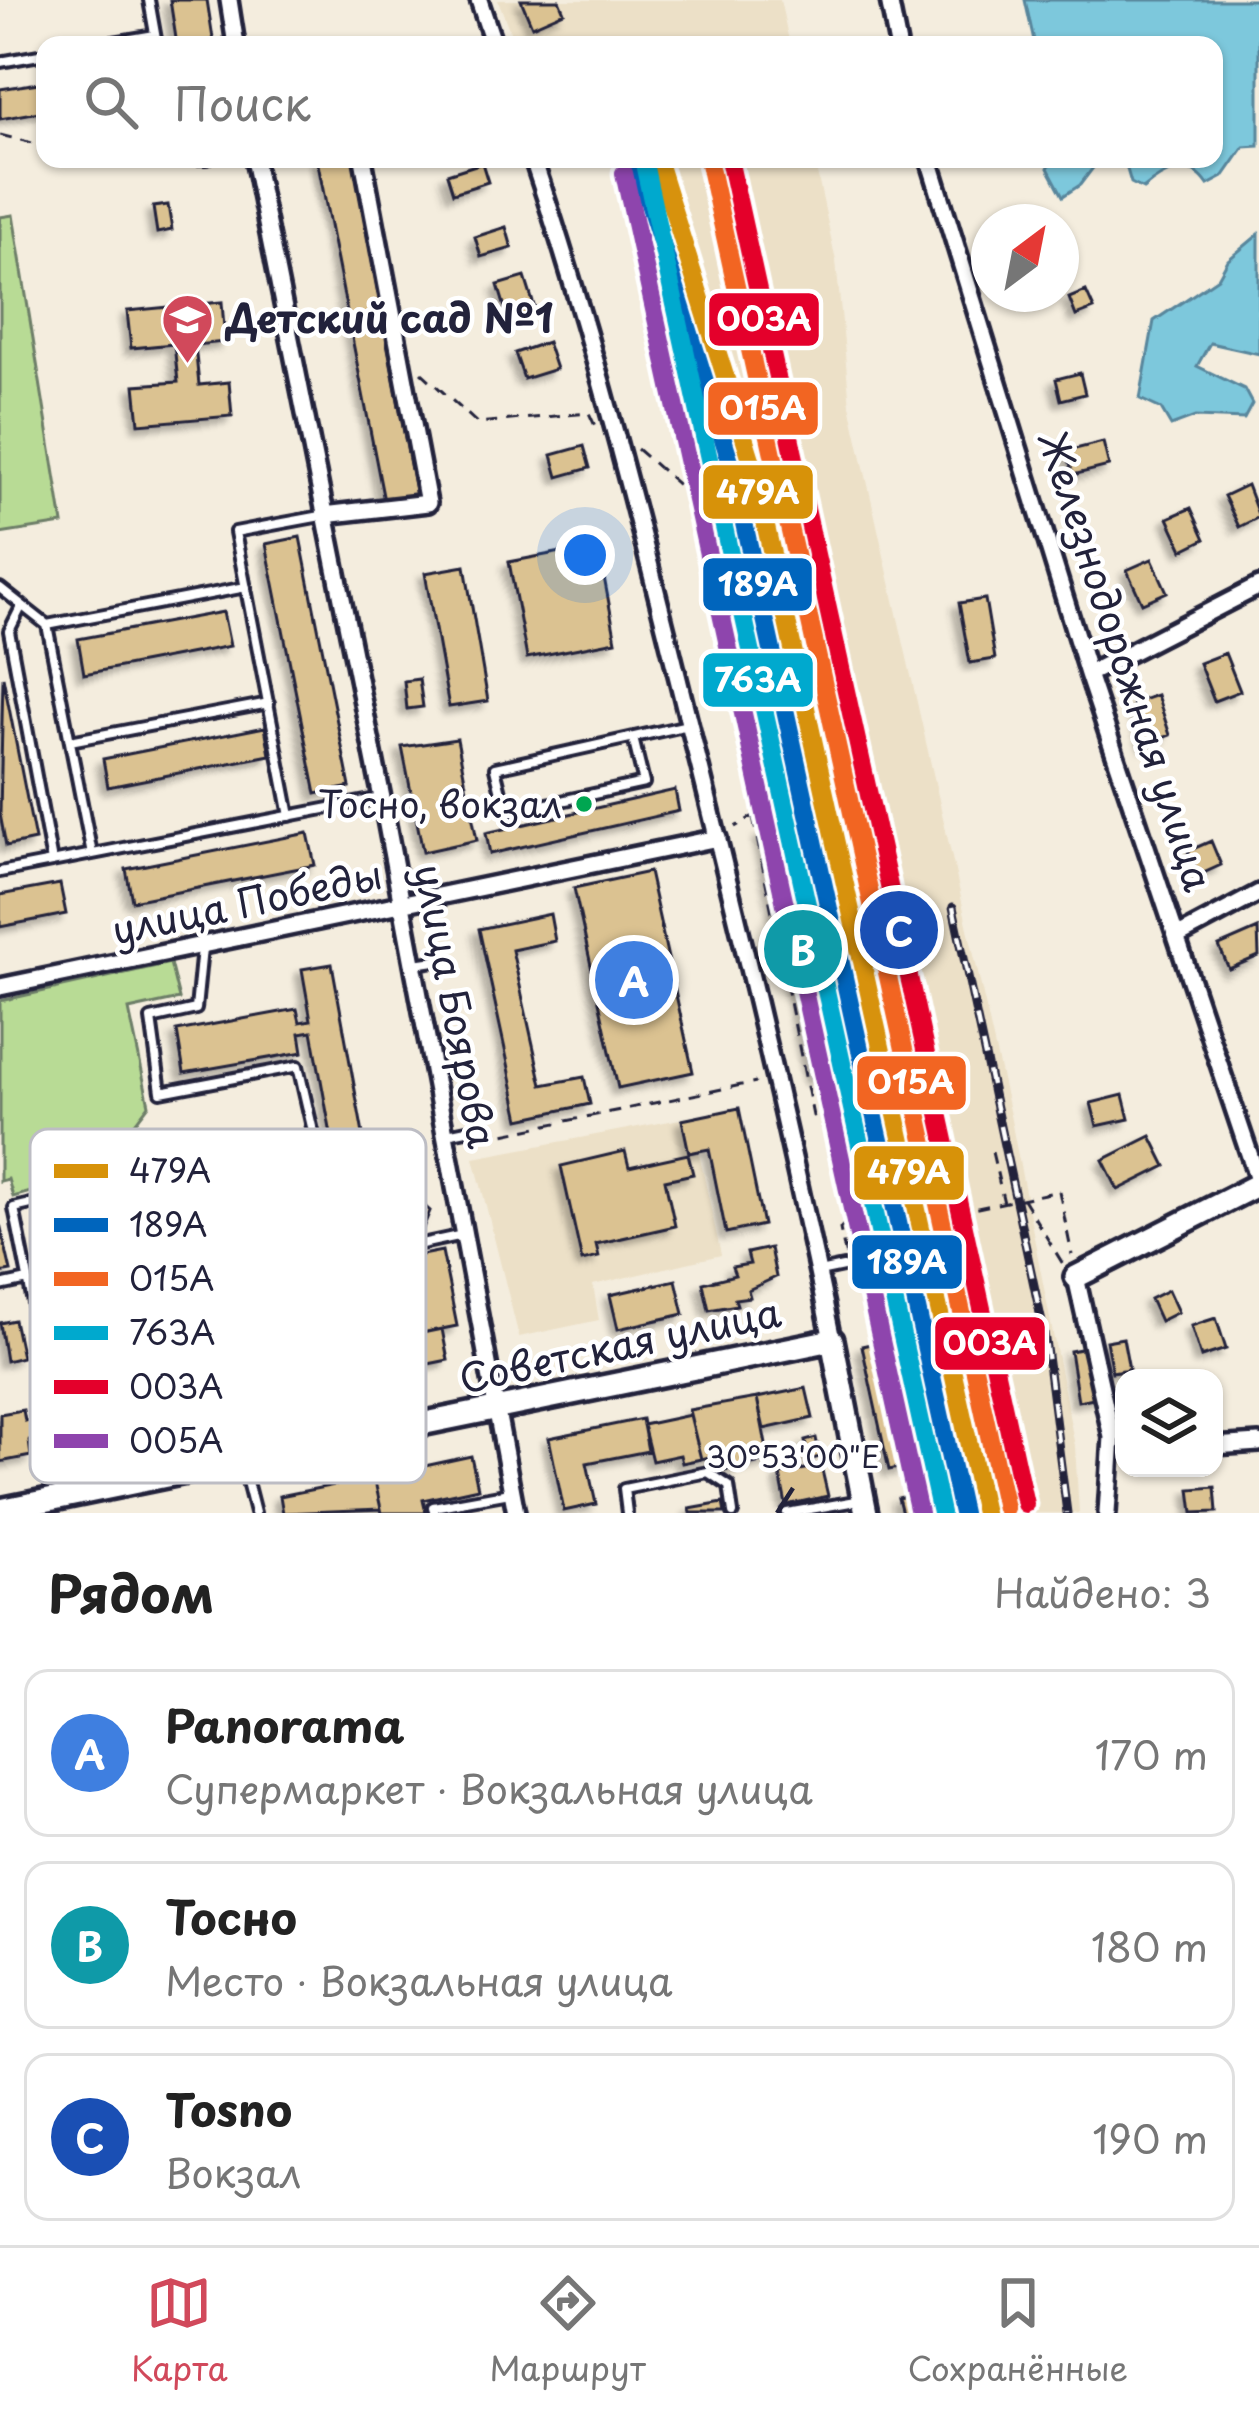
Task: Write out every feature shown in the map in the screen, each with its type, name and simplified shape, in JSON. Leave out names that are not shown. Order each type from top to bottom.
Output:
[{"type":"street","points":[[229,0],[235,36]]},
{"type":"street","points":[[479,0],[491,36]]},
{"type":"street","points":[[889,0],[896,36]]},
{"type":"street","name":"улица Боярова","points":[[256,168],[382,798],[516,1513]]},
{"type":"street","points":[[324,515],[428,502],[365,168]]},
{"type":"street","points":[[536,168],[597,364],[718,838],[818,1273],[865,1506]]},
{"type":"street","name":"Железнодорожная улица","points":[[932,168],[1088,674],[1180,935],[1259,1184]]},
{"type":"street","points":[[1088,674],[1259,586]]},
{"type":"street","name":"улица Победы","points":[[0,987],[718,838]]},
{"type":"street","points":[[1180,935],[1259,893]]},
{"type":"street","points":[[1115,1428],[1070,1271],[1259,1184]]},
{"type":"street","name":"Советская улица","points":[[426,1423],[832,1340]]},
{"type":"street","points":[[1223,1445],[1259,1443]]},
{"type":"street","points":[[1107,1513],[1115,1458]]},
{"type":"street","name":"Советская улица","points":[[0,1510],[132,1483]]},
{"type":"lane","points":[[149,0],[155,36]]},
{"type":"lane","points":[[0,62],[36,56]]},
{"type":"lane","points":[[290,816],[235,532],[324,515]]},
{"type":"lane","points":[[47,625],[246,587]]},
{"type":"lane","points":[[0,588],[47,625],[92,854]]},
{"type":"lane","points":[[22,605],[9,632],[52,862]]},
{"type":"lane","points":[[70,741],[268,703]]},
{"type":"lane","points":[[633,738],[644,783],[506,813],[495,768],[689,724]]},
{"type":"lane","points":[[0,872],[382,798]]},
{"type":"lane","points":[[202,946],[196,1009],[151,1019],[161,1092],[298,1066],[312,1129]]},
{"type":"lane","points":[[414,964],[441,959]]},
{"type":"lane","points":[[447,1140],[476,1128]]},
{"type":"lane","points":[[30,1204],[14,1208],[30,1290]]},
{"type":"lane","points":[[426,1242],[464,1234]]},
{"type":"lane","points":[[818,1273],[845,1267]]},
{"type":"lane","points":[[0,1286],[28,1280]]},
{"type":"lane","points":[[627,1513],[624,1489],[708,1472],[729,1486],[733,1513]]},
{"type":"lane","points":[[70,1483],[72,1495]]},
{"type":"lane","points":[[248,1483],[255,1513]]},
{"type":"lane","points":[[435,1513],[434,1507],[512,1492]]},
{"type":"lane","points":[[787,1513],[865,1506]]},
{"type":"path","points":[[0,135],[36,144]]},
{"type":"path","points":[[291,331],[348,322]]},
{"type":"path","points":[[752,817],[813,1116],[832,1111],[853,1212],[840,1229],[845,1267]]},
{"type":"path","points":[[447,1140],[749,1080],[776,1087],[805,1078]]},
{"type":"path","points":[[992,1152],[1004,1203]]},
{"type":"path","points":[[951,1161],[961,1212]]},
{"type":"path","points":[[880,1180],[902,1303]]},
{"type":"path","points":[[861,1263],[853,1234],[1059,1192],[1070,1271]]},
{"type":"path","points":[[1023,1199],[1070,1271]]},
{"type":"shaded area","points":[[498,0],[780,0],[788,36],[512,36]]},
{"type":"shaded area","points":[[627,168],[816,168],[836,261],[850,405],[1010,1115],[1075,1446],[1079,1513],[945,1513],[939,1487],[951,1486],[868,1089],[844,1093],[840,1077],[848,1070],[811,1078],[759,834],[813,826],[794,738],[780,743],[778,728],[769,729],[704,425],[685,424]]},
{"type":"shaded area","points":[[691,1117],[721,1255],[593,1285],[599,1320],[519,1337],[474,1158]]},
{"type":"green space","points":[[13,215],[63,524],[0,534],[0,217]]},
{"type":"green space","points":[[170,963],[179,999],[129,1010],[149,1105],[131,1129],[30,1129],[30,1192],[13,1197],[8,1179],[0,1181],[0,1001]]},
{"type":"water","points":[[1025,0],[1259,0],[1259,146],[1244,147],[1223,177],[1208,185],[1185,169],[1159,177],[1143,189],[1131,183],[1127,168],[1223,168],[1223,36],[1033,36]]},
{"type":"water","points":[[1048,168],[1093,168],[1080,185],[1063,196]]},
{"type":"water","points":[[1259,234],[1259,354],[1210,343],[1197,366],[1244,389],[1252,404],[1244,419],[1195,417],[1171,426],[1161,409],[1140,399],[1154,321],[1218,278],[1228,260]]},
{"type":"building","points":[[170,0],[207,0],[213,36],[176,36]]},
{"type":"building","points":[[521,0],[559,0],[564,12],[532,26]]},
{"type":"building","points":[[36,83],[36,113],[0,119],[0,89]]},
{"type":"building","points":[[319,168],[355,168],[417,501],[385,506]]},
{"type":"building","points":[[484,168],[488,182],[453,193],[447,174]]},
{"type":"building","points":[[168,205],[172,230],[157,233],[153,207]]},
{"type":"building","points":[[506,227],[512,248],[481,257],[475,237]]},
{"type":"building","points":[[525,277],[536,312],[509,321],[498,285]]},
{"type":"building","points":[[1086,291],[1094,309],[1076,316],[1074,312],[1079,312],[1079,294]]},
{"type":"building","name":"Детский сад №1","points":[[222,302],[225,342],[195,345],[199,385],[229,382],[232,416],[139,424],[135,385],[178,382],[174,344],[131,348],[127,311]]},
{"type":"building","points":[[547,342],[556,369],[524,379],[515,353]]},
{"type":"building","points":[[1080,373],[1085,394],[1061,400],[1056,379]]},
{"type":"building","points":[[1103,442],[1109,466],[1073,475],[1067,451]]},
{"type":"building","points":[[707,443],[713,472],[694,476],[688,447]]},
{"type":"building","points":[[584,446],[590,468],[558,477],[552,455]]},
{"type":"building","points":[[1247,485],[1259,517],[1239,527],[1224,496]]},
{"type":"building","points":[[1191,508],[1205,539],[1183,550],[1168,518]]},
{"type":"building","points":[[300,537],[350,787],[316,794],[266,544]]},
{"type":"building","points":[[598,545],[616,641],[527,658],[509,562]]},
{"type":"building","points":[[1152,559],[1167,592],[1142,603],[1127,570]]},
{"type":"building","points":[[465,566],[488,701],[449,707],[425,573]]},
{"type":"building","points":[[985,599],[995,659],[970,663],[959,603]]},
{"type":"building","points":[[223,612],[230,646],[84,674],[78,639]]},
{"type":"building","points":[[1225,653],[1240,691],[1214,701],[1199,663]]},
{"type":"building","points":[[3,677],[35,840],[6,846],[0,814]]},
{"type":"building","points":[[419,679],[423,707],[407,709],[404,681]]},
{"type":"building","points":[[1157,695],[1170,735],[1146,744],[1133,703]]},
{"type":"building","points":[[265,727],[270,755],[108,787],[103,759]]},
{"type":"building","points":[[457,739],[477,840],[423,852],[402,747]]},
{"type":"building","points":[[675,790],[679,811],[490,854],[486,833]]},
{"type":"building","points":[[797,826],[849,1070],[811,1078],[759,834]]},
{"type":"building","points":[[308,833],[315,865],[132,901],[126,869]]},
{"type":"building","points":[[1211,841],[1221,865],[1199,875],[1188,851]]},
{"type":"building","points":[[649,872],[693,1072],[618,1088],[574,888]]},
{"type":"building","points":[[60,884],[66,914],[0,927],[0,895]]},
{"type":"building","points":[[550,914],[555,941],[512,950],[542,1085],[584,1077],[590,1104],[520,1119],[479,929]]},
{"type":"building","points":[[1258,929],[1259,956],[1229,969],[1219,946]]},
{"type":"building","points":[[332,964],[362,1129],[330,1129],[312,1031],[300,1033],[303,1052],[184,1073],[177,1031],[297,1009],[300,1022],[311,1020],[302,969]]},
{"type":"building","points":[[858,1073],[862,1089],[844,1093],[840,1077]]},
{"type":"building","points":[[1123,1095],[1129,1119],[1097,1126],[1091,1103]]},
{"type":"building","points":[[739,1108],[763,1225],[726,1233],[709,1149],[689,1153],[682,1120]]},
{"type":"building","points":[[1151,1136],[1166,1166],[1118,1190],[1103,1160]]},
{"type":"building","points":[[625,1151],[629,1167],[688,1154],[693,1174],[665,1180],[675,1226],[596,1244],[599,1257],[582,1261],[561,1166]]},
{"type":"building","points":[[0,1229],[11,1271],[0,1273]]},
{"type":"building","points":[[770,1248],[776,1277],[748,1290],[750,1297],[735,1299],[737,1305],[709,1310],[703,1283],[735,1275],[732,1267],[750,1264],[747,1253]]},
{"type":"building","points":[[442,1251],[457,1326],[426,1332],[426,1254]]},
{"type":"building","points":[[676,1280],[684,1314],[618,1329],[610,1295]]},
{"type":"building","points":[[1168,1290],[1178,1312],[1160,1321],[1150,1299]]},
{"type":"building","points":[[1216,1318],[1226,1349],[1201,1357],[1191,1326]]},
{"type":"building","points":[[14,1320],[22,1357],[6,1361],[0,1323]]},
{"type":"building","points":[[442,1329],[448,1360],[426,1364],[426,1332]]},
{"type":"building","points":[[906,1336],[933,1461],[889,1470],[862,1346]]},
{"type":"building","points":[[1123,1338],[1129,1369],[1112,1372],[1106,1341]]},
{"type":"building","points":[[1091,1347],[1099,1397],[1078,1401],[1070,1351]]},
{"type":"building","points":[[806,1388],[813,1418],[764,1429],[757,1398]]},
{"type":"building","points":[[757,1398],[769,1460],[726,1470],[722,1454],[701,1459],[689,1410]]},
{"type":"building","points":[[23,1410],[25,1421],[30,1420],[30,1456],[0,1462],[0,1414]]},
{"type":"building","points":[[690,1415],[701,1459],[682,1463],[680,1455],[652,1461],[643,1425]]},
{"type":"building","points":[[642,1419],[648,1451],[587,1463],[596,1504],[564,1511],[549,1438]]},
{"type":"building","points":[[816,1438],[820,1457],[809,1460],[805,1441]]},
{"type":"building","points":[[471,1456],[478,1488],[423,1500],[426,1513],[382,1513],[375,1483],[426,1483],[426,1466]]},
{"type":"building","points":[[821,1466],[828,1496],[786,1505],[780,1474]]},
{"type":"building","points":[[344,1483],[375,1483],[381,1509],[283,1513],[280,1496]]},
{"type":"building","points":[[939,1487],[943,1505],[902,1513],[898,1498]]},
{"type":"building","points":[[1215,1487],[1217,1512],[1193,1513],[1190,1489]]},
{"type":"building","points":[[723,1503],[725,1513],[691,1513],[690,1509]]},
{"type":"railway","points":[[953,907],[1044,1332],[1067,1513]]},
{"type":"transit line","name":"189А","points":[[638,168],[731,464],[962,1513]]},
{"type":"transit line","name":"763А","points":[[645,168],[941,1513]]},
{"type":"transit line","name":"479А","points":[[660,168],[751,459],[984,1513]]},
{"type":"transit line","name":"015А","points":[[710,168],[1005,1508]]},
{"type":"transit line","name":"003А","points":[[731,168],[1025,1504]]},
{"type":"transit line","name":"005А","points":[[624,173],[919,1513]]},
{"type":"place","name":"Детский сад №1","points":[[187,365]]},
{"type":"place","name":"Тосно, вокзал","points":[[584,804]]},
{"type":"place","name":"Tosno","points":[[899,930]]},
{"type":"place","name":"Тосно","points":[[803,949]]},
{"type":"place","name":"Panorama","points":[[634,980]]}]
